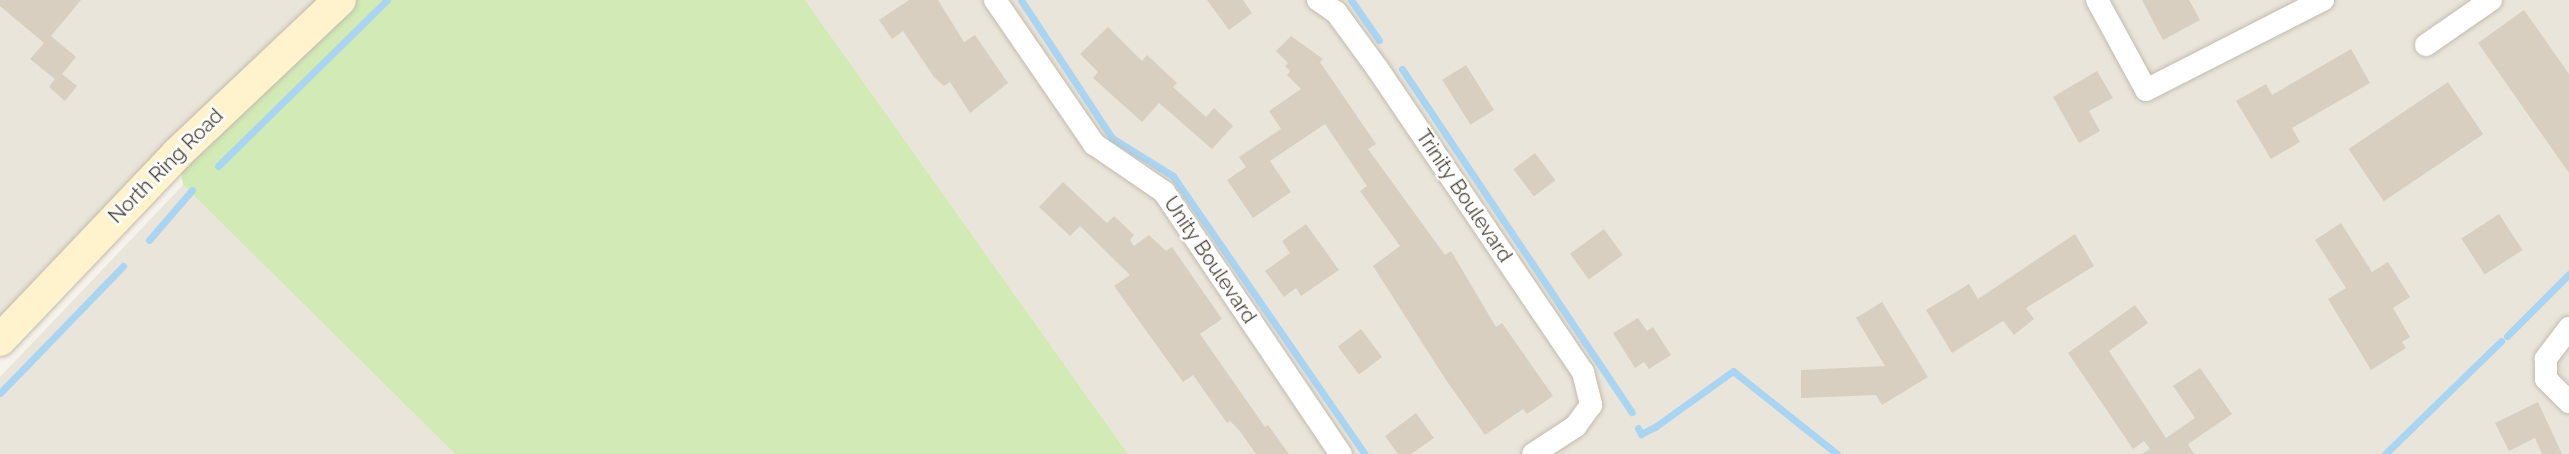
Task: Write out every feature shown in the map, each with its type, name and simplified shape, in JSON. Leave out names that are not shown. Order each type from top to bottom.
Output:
[{"type":"main road","name":"North Ring Road","points":[[0,340],[162,168],[340,0]]},
{"type":"street","name":"Unity Boulevard","points":[[995,0],[1094,144],[1164,192],[1341,454]]},
{"type":"street","name":"Trinity Boulevard","points":[[1318,0],[1336,12],[1377,68],[1582,372],[1591,405],[1576,426],[1533,454]]},
{"type":"street","points":[[2097,0],[2146,90],[2323,0]]},
{"type":"street","points":[[2426,45],[2491,0]]},
{"type":"street","points":[[2569,328],[2546,359],[2546,379],[2569,402]]},
{"type":"shaded area","points":[[0,0],[340,0],[0,340]]},
{"type":"shaded area","points":[[805,0],[2569,0],[2569,454],[1128,454]]},
{"type":"shaded area","points":[[183,185],[455,454],[0,454],[0,377]]},
{"type":"green space","points":[[340,0],[805,0],[1128,454],[455,454],[183,185],[178,153]]},
{"type":"building","points":[[0,0],[81,0],[51,36],[76,57],[62,74],[77,86],[65,101],[49,87],[55,79],[30,59],[44,43],[0,6]]},
{"type":"building","points":[[909,0],[938,0],[964,42],[975,35],[1008,83],[970,113],[950,82],[944,86],[934,77],[903,31],[892,39],[879,20]]},
{"type":"building","points":[[1207,0],[1243,0],[1252,13],[1229,30]]},
{"type":"building","points":[[2142,0],[2189,0],[2200,20],[2163,40]]},
{"type":"building","points":[[2524,10],[2569,74],[2569,173],[2478,43]]},
{"type":"building","points":[[1108,27],[1142,61],[1147,55],[1177,83],[1173,87],[1206,117],[1214,108],[1233,126],[1212,149],[1159,103],[1142,122],[1093,78],[1098,72],[1080,54]]},
{"type":"building","points":[[1291,36],[1323,59],[1320,62],[1376,144],[1368,149],[1445,255],[1451,251],[1496,327],[1502,323],[1553,396],[1527,414],[1523,409],[1485,435],[1446,380],[1373,266],[1400,246],[1360,191],[1367,186],[1325,124],[1270,161],[1291,192],[1253,218],[1227,180],[1246,167],[1239,157],[1281,129],[1269,111],[1301,89],[1287,75],[1290,71],[1285,66],[1288,63],[1276,51]]},
{"type":"building","points":[[2351,49],[2370,83],[2292,128],[2300,142],[2271,159],[2236,101],[2266,84],[2272,95]]},
{"type":"building","points":[[1466,65],[1494,110],[1470,125],[1442,80]]},
{"type":"building","points":[[2097,71],[2113,98],[2089,111],[2100,131],[2079,143],[2053,97]]},
{"type":"building","points":[[2448,82],[2483,134],[2384,201],[2349,149]]},
{"type":"building","points":[[1535,153],[1555,180],[1534,196],[1513,169]]},
{"type":"building","points":[[1063,182],[1107,223],[1114,216],[1134,235],[1130,240],[1134,246],[1149,235],[1166,251],[1172,247],[1222,319],[1200,334],[1265,427],[1268,425],[1289,454],[1256,454],[1239,430],[1230,421],[1227,423],[1193,375],[1183,382],[1114,286],[1130,275],[1080,226],[1070,236],[1039,207]]},
{"type":"building","points":[[2499,214],[2522,250],[2485,275],[2461,239]]},
{"type":"building","points":[[2341,223],[2372,272],[2388,262],[2410,297],[2393,308],[2410,337],[2402,342],[2406,348],[2371,370],[2328,299],[2346,288],[2315,240]]},
{"type":"building","points":[[1306,224],[1339,270],[1301,296],[1296,288],[1284,297],[1265,271],[1290,253],[1282,241]]},
{"type":"building","points":[[1604,229],[1623,255],[1589,280],[1570,254]]},
{"type":"building","points":[[2075,234],[2094,266],[2026,308],[2034,319],[2014,335],[2003,321],[1952,353],[1926,310],[1969,284],[1978,299]]},
{"type":"building","points":[[1882,302],[1928,377],[1882,405],[1876,395],[1801,398],[1801,370],[1885,366],[1856,318]]},
{"type":"building","points":[[2135,305],[2148,323],[2109,351],[2166,438],[2195,418],[2173,386],[2200,368],[2232,414],[2188,444],[2194,454],[2142,454],[2150,449],[2144,441],[2133,449],[2068,353]]},
{"type":"building","points":[[1638,318],[1647,331],[1653,327],[1671,355],[1649,369],[1644,362],[1635,368],[1613,333]]},
{"type":"building","points":[[1361,329],[1382,357],[1359,374],[1338,346]]},
{"type":"building","points":[[2538,402],[2562,454],[2542,454],[2535,438],[2509,451],[2495,423]]},
{"type":"building","points":[[1416,413],[1434,438],[1411,454],[1398,454],[1385,436]]},
{"type":"waterway","points":[[218,166],[387,0]]},
{"type":"waterway","points":[[1021,0],[1112,138],[1173,176],[1365,454]]},
{"type":"waterway","points":[[1351,0],[1379,40]]},
{"type":"waterway","points":[[1402,69],[1632,412]]},
{"type":"waterway","points":[[149,240],[192,190]]},
{"type":"waterway","points":[[0,393],[123,266]]},
{"type":"waterway","points":[[2507,336],[2569,274]]},
{"type":"waterway","points":[[2385,454],[2501,341]]},
{"type":"waterway","points":[[1638,428],[1641,434],[1655,427],[1733,371],[1837,454]]}]
